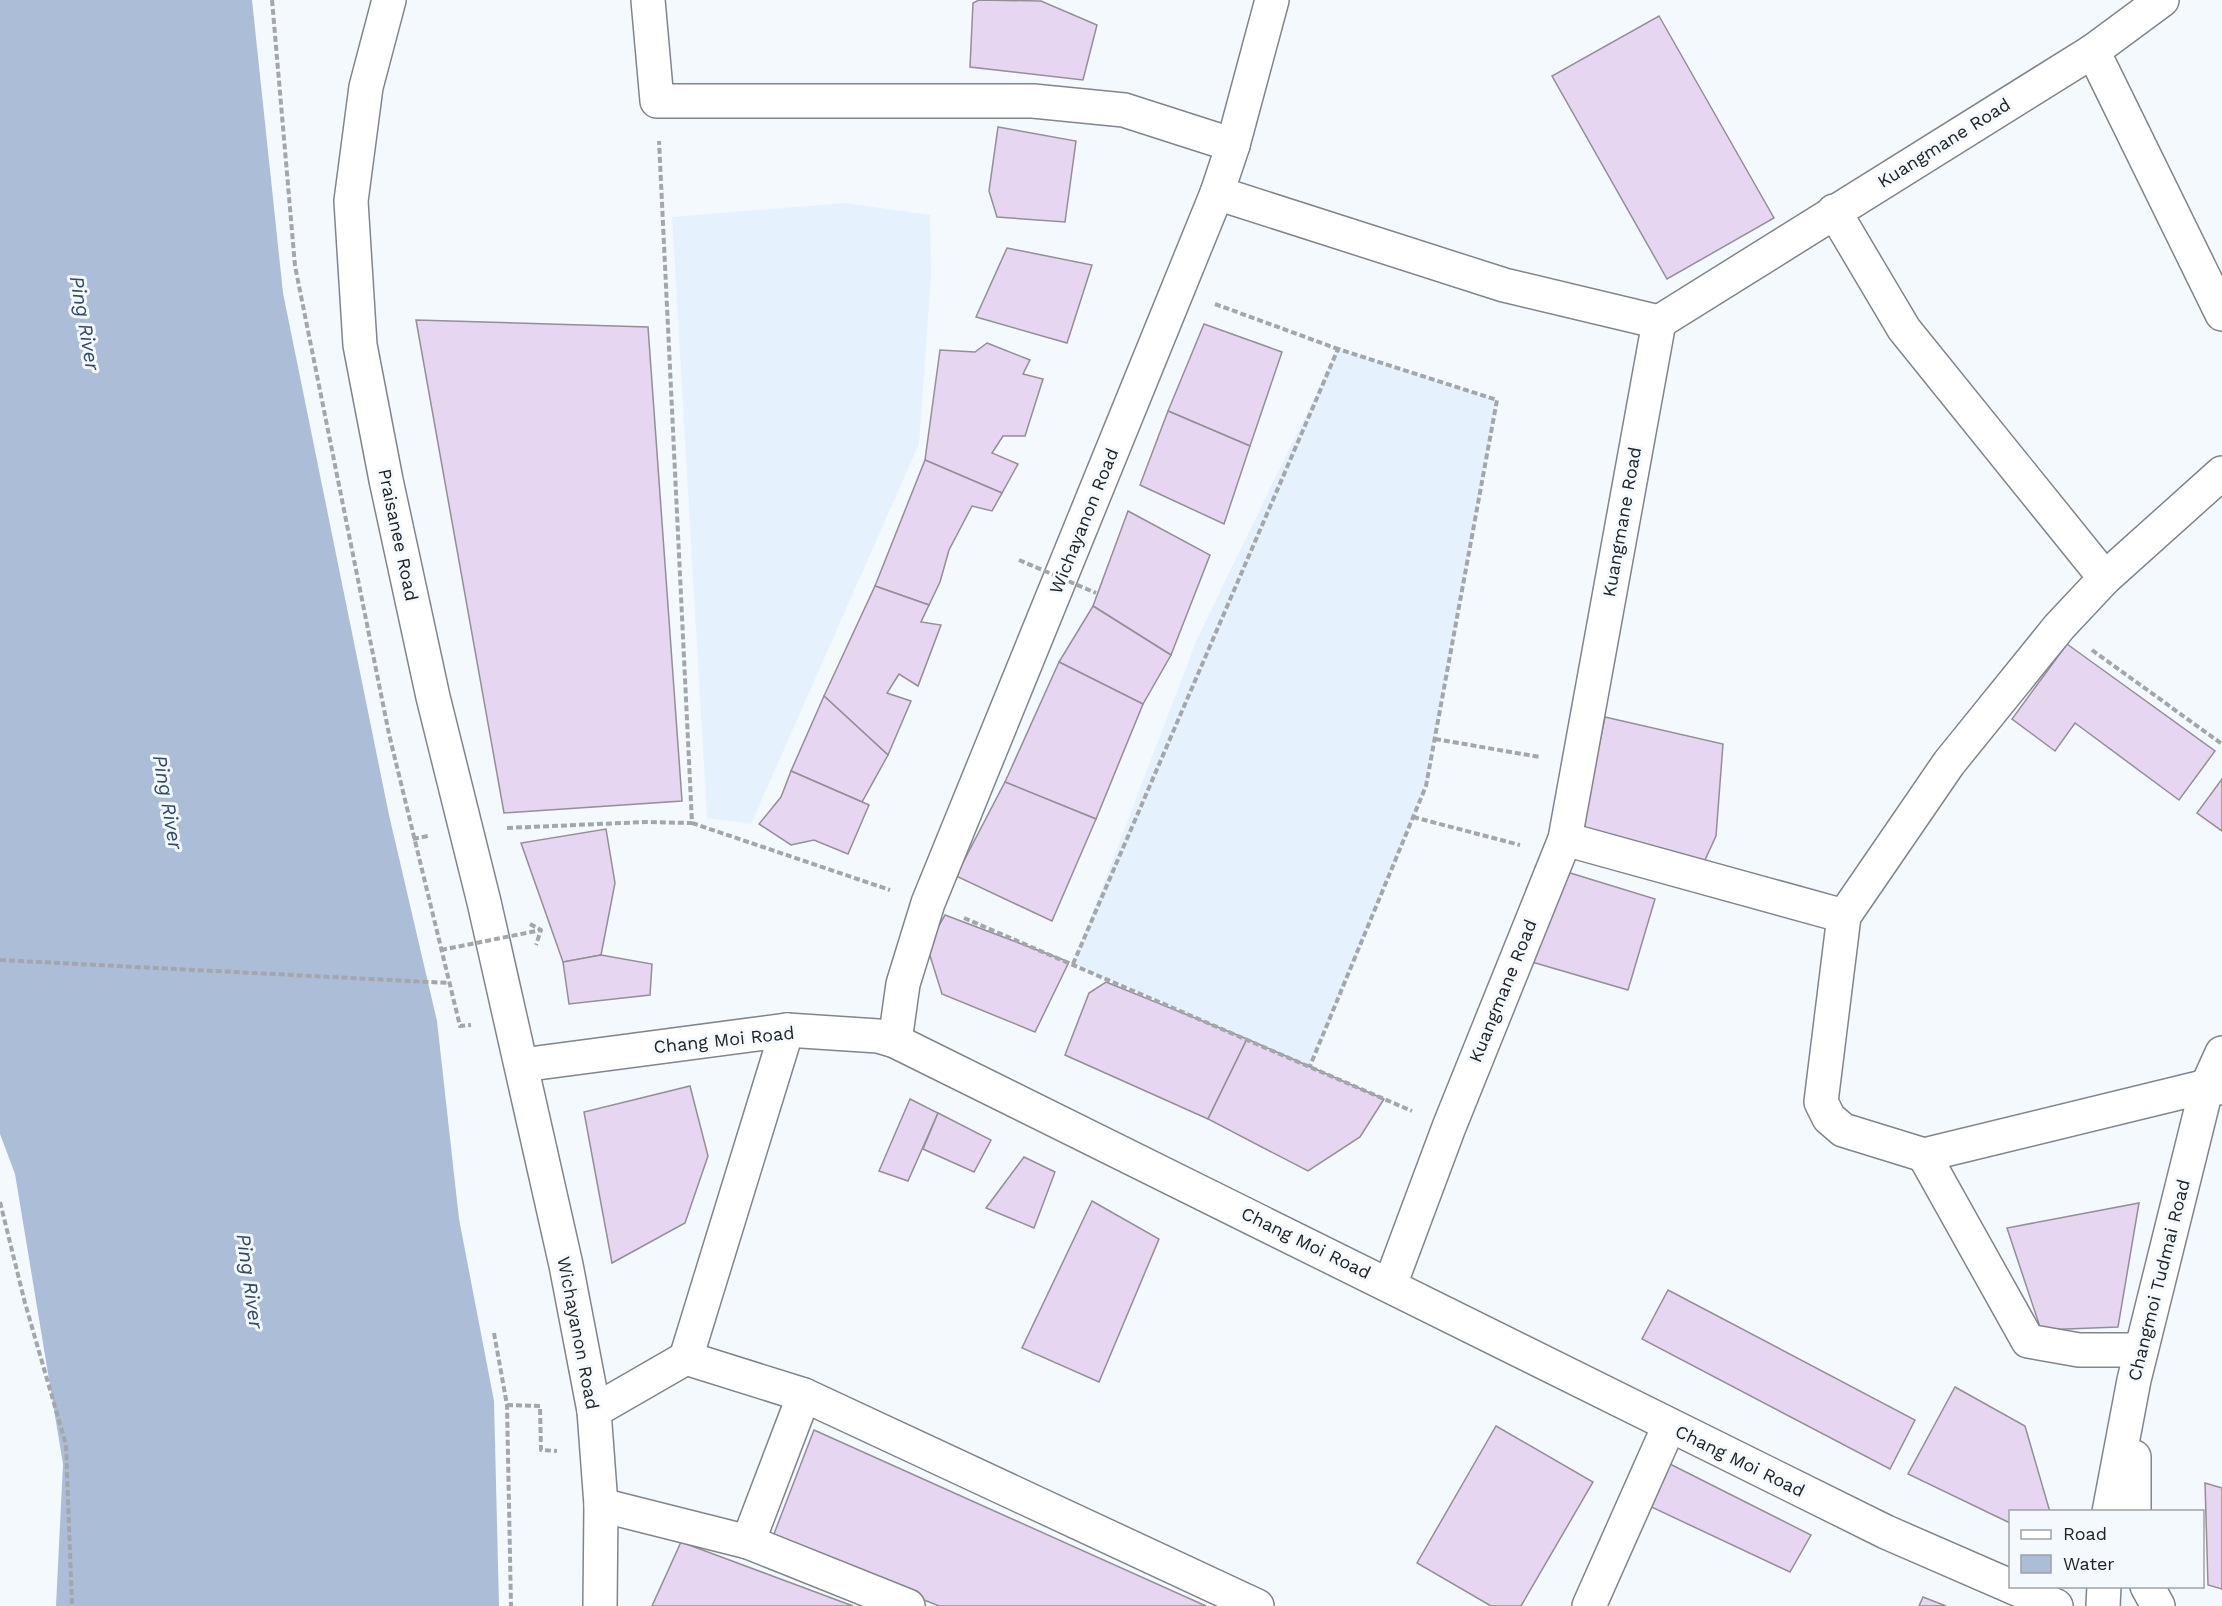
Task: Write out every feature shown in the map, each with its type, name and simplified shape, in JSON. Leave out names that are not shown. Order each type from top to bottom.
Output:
[{"type":"street","name":"Praisanee Road","points":[[389,0],[366,87],[351,201],[360,345],[430,686],[522,1065]]},
{"type":"street","points":[[648,0],[657,101],[1033,101],[1124,110],[1233,145]]},
{"type":"street","name":"Wichayanon Road","points":[[895,1041],[903,984],[928,903],[1216,193],[1233,145],[1272,0]]},
{"type":"street","name":"Kuangmane Road","points":[[1390,1285],[1449,1127],[1562,847],[1659,322],[2093,51],[2162,0]]},
{"type":"street","points":[[2093,51],[2222,314]]},
{"type":"street","points":[[1216,193],[1504,285],[1659,322]]},
{"type":"street","points":[[1834,211],[1905,329],[2105,578]]},
{"type":"street","points":[[2214,1087],[1924,1155],[1843,1130],[1829,1118],[1821,1102],[1844,916],[1949,763],[2059,627],[2105,578],[2222,473]]},
{"type":"street","points":[[1562,847],[1844,916]]},
{"type":"street","points":[[594,1411],[686,1358],[787,1030]]},
{"type":"street","name":"Chang Moi Road","points":[[522,1065],[787,1030],[878,1036],[895,1041],[1390,1285],[1669,1426],[1886,1532],[2009,1586]]},
{"type":"street","name":"Changmoi Tudmai Road","points":[[2109,1510],[2137,1365],[2222,1053]]},
{"type":"street","name":"Wichayanon Road","points":[[522,1065],[566,1265],[594,1411],[601,1505],[600,1606]]},
{"type":"street","points":[[1924,1155],[2028,1341],[2079,1350],[2137,1365],[2134,1510]]},
{"type":"street","points":[[686,1358],[804,1395],[1257,1606]]},
{"type":"street","points":[[748,1542],[804,1395]]},
{"type":"street","points":[[1589,1606],[1669,1426]]},
{"type":"street","points":[[601,1505],[748,1542],[908,1606]]},
{"type":"street","name":"Chang Moi Road","points":[[2015,1588],[2056,1606]]},
{"type":"street","points":[[2103,1606],[2104,1588]]},
{"type":"street","points":[[2148,1588],[2158,1606]]},
{"type":"path","points":[[657,101],[692,823]]},
{"type":"path","points":[[1177,290],[1338,349],[1497,400],[1426,786],[1310,1066]]},
{"type":"path","points":[[1073,964],[1338,349]]},
{"type":"path","points":[[1020,560],[1096,593]]},
{"type":"path","points":[[2059,627],[2222,744]]},
{"type":"path","points":[[1435,739],[1578,764]]},
{"type":"path","points":[[1413,817],[1562,847]]},
{"type":"path","points":[[466,830],[645,822],[692,823],[928,903],[1449,1127]]},
{"type":"path","points":[[428,899],[460,1026]]},
{"type":"path","points":[[441,950],[542,930]]},
{"type":"path","points":[[0,960],[450,983]]},
{"type":"path","points":[[0,1202],[25,1303],[66,1445],[72,1606]]},
{"type":"path","points":[[495,1333],[507,1405],[511,1606]]},
{"type":"path","points":[[507,1405],[540,1406],[541,1450]]},
{"type":"shaded area","points":[[845,203],[930,215],[931,277],[919,444],[751,824],[707,818],[672,217]]},
{"type":"shaded area","points":[[1338,349],[1497,400],[1426,786],[1310,1066],[1073,964],[1197,639]]},
{"type":"water","name":"Ping River","points":[[0,0],[252,0],[283,293],[389,815],[437,1021],[459,1219],[494,1401],[499,1606],[56,1606],[63,1464],[15,1174],[0,1134]]},
{"type":"building","points":[[979,0],[1041,1],[1097,25],[1083,80],[970,67],[973,3]]},
{"type":"building","points":[[1659,16],[1774,218],[1667,279],[1552,76]]},
{"type":"building","points":[[998,127],[1076,141],[1065,222],[997,217],[989,191]]},
{"type":"building","points":[[1007,248],[1092,265],[1067,343],[976,317]]},
{"type":"building","points":[[416,320],[648,327],[682,801],[504,813]]},
{"type":"building","points":[[1204,324],[1282,352],[1250,446],[1168,411]]},
{"type":"building","points":[[987,343],[1030,360],[1023,374],[1043,379],[1025,436],[1003,436],[992,453],[1018,464],[1002,493],[925,460],[940,350],[975,352]]},
{"type":"building","points":[[1168,411],[1250,446],[1224,524],[1140,485]]},
{"type":"building","points":[[925,460],[1002,493],[992,511],[972,506],[949,550],[940,582],[929,605],[875,586]]},
{"type":"building","points":[[1128,511],[1210,555],[1171,655],[1093,606]]},
{"type":"building","points":[[875,586],[929,605],[921,622],[941,625],[918,686],[899,674],[887,693],[911,701],[888,755],[824,696]]},
{"type":"building","points":[[1093,606],[1171,655],[1143,704],[1059,662]]},
{"type":"building","points":[[2067,644],[2215,751],[2179,800],[2075,723],[2055,751],[2012,719]]},
{"type":"building","points":[[1059,662],[1143,704],[1096,819],[1005,782]]},
{"type":"building","points":[[824,696],[888,755],[862,802],[791,771]]},
{"type":"building","points":[[1605,717],[1723,744],[1716,836],[1704,862],[1581,831]]},
{"type":"building","points":[[791,771],[869,805],[848,854],[814,840],[791,845],[759,824],[781,797]]},
{"type":"building","points":[[2222,779],[2222,831],[2197,813]]},
{"type":"building","points":[[1005,782],[1096,819],[1052,921],[956,876]]},
{"type":"building","points":[[606,829],[615,883],[601,955],[563,962],[521,843]]},
{"type":"building","points":[[1567,872],[1655,899],[1628,990],[1525,960]]},
{"type":"building","points":[[945,915],[1069,962],[1035,1032],[942,994],[927,946]]},
{"type":"building","points":[[601,955],[652,964],[650,995],[569,1004],[563,962]]},
{"type":"building","points":[[1106,982],[1247,1039],[1208,1119],[1065,1055],[1089,993]]},
{"type":"building","points":[[1247,1039],[1384,1099],[1360,1137],[1308,1171],[1208,1119]]},
{"type":"building","points":[[690,1086],[708,1156],[685,1223],[612,1263],[584,1112]]},
{"type":"building","points":[[910,1099],[938,1113],[908,1181],[879,1171]]},
{"type":"building","points":[[938,1113],[991,1140],[974,1172],[923,1149]]},
{"type":"building","points":[[1024,1157],[1055,1172],[1034,1228],[986,1208]]},
{"type":"building","points":[[1092,1201],[1159,1239],[1099,1382],[1022,1348]]},
{"type":"building","points":[[2139,1203],[2118,1327],[2041,1330],[2007,1228]]},
{"type":"building","points":[[1668,1290],[1915,1420],[1890,1469],[1642,1339]]},
{"type":"building","points":[[1955,1387],[2025,1426],[2049,1510],[2009,1510],[2009,1523],[1908,1474]]},
{"type":"building","points":[[1496,1426],[1593,1482],[1521,1606],[1491,1606],[1417,1563]]},
{"type":"building","points":[[814,1430],[1206,1606],[939,1606],[772,1539]]},
{"type":"building","points":[[1664,1461],[1811,1535],[1790,1572],[1645,1504]]},
{"type":"building","points":[[2205,1483],[2222,1488],[2222,1589],[2208,1585]]},
{"type":"building","points":[[681,1542],[853,1606],[652,1606]]},
{"type":"building","points":[[1923,1597],[1946,1606],[1919,1606]]}]
